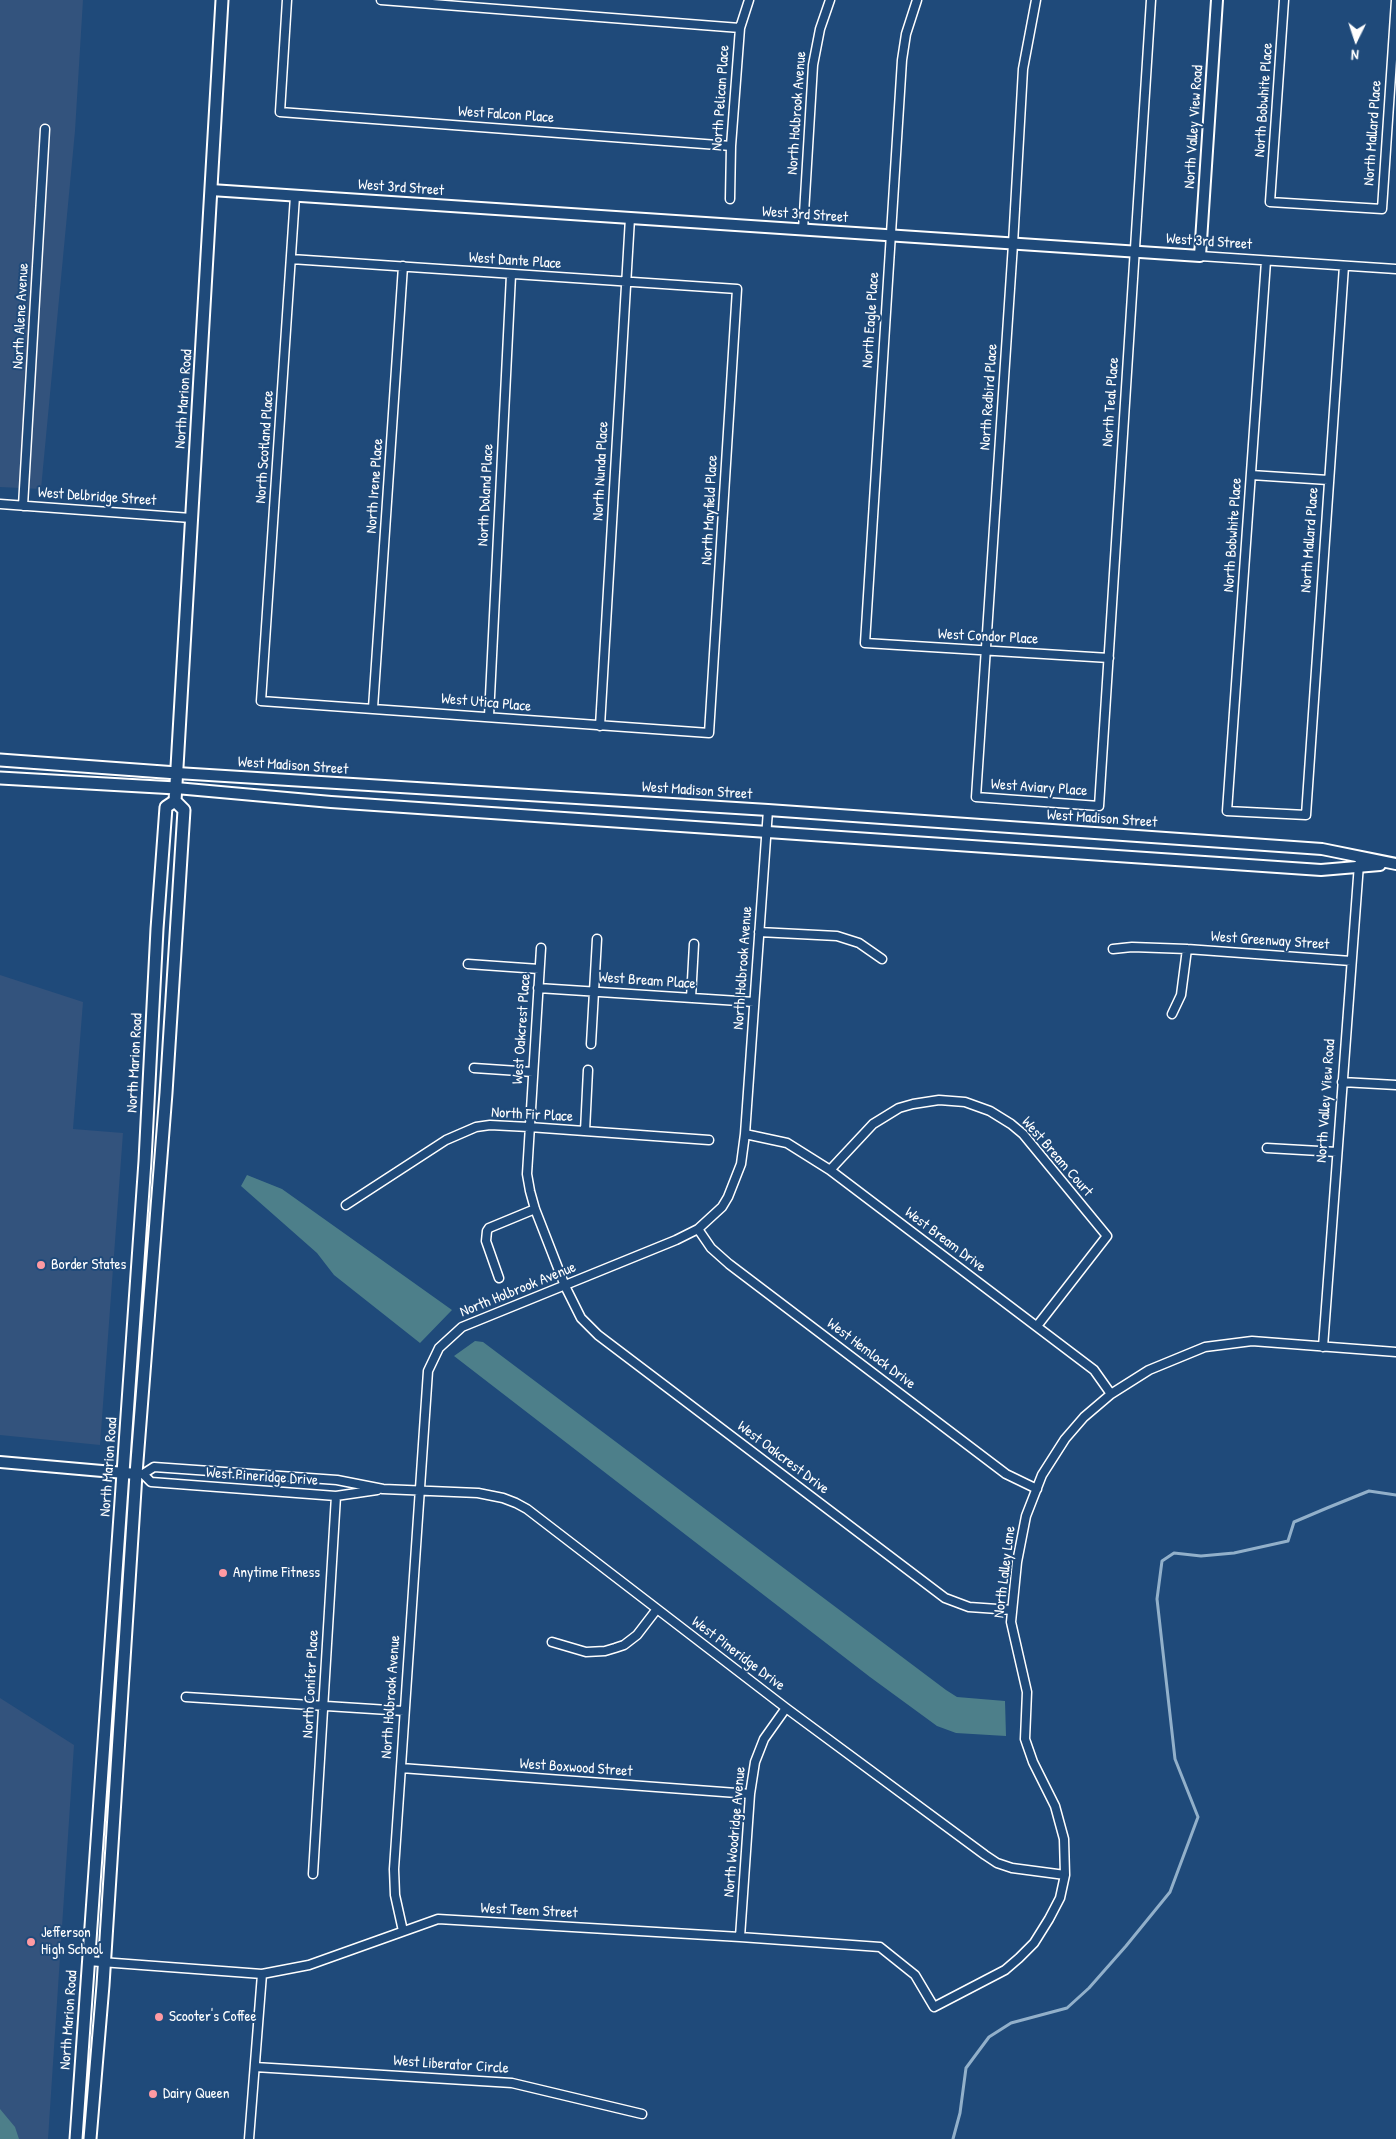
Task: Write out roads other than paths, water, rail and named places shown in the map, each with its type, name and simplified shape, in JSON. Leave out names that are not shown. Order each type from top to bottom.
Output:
[{"type":"main road","name":"North Marion Road","points":[[90,2139],[140,1474],[184,810],[175,801],[222,0]]},
{"type":"main road","name":"West Madison Street","points":[[0,760],[177,773]]},
{"type":"main road","name":"West Madison Street","points":[[0,778],[176,788]]},
{"type":"main road","name":"North Marion Road","points":[[76,2139],[146,1161],[165,817],[166,807],[175,801]]},
{"type":"street","name":"West Falcon Place","points":[[287,0],[280,112],[731,146]]},
{"type":"street","points":[[381,0],[740,28]]},
{"type":"street","name":"North Pelican Place","points":[[730,199],[731,146],[740,28],[749,0]]},
{"type":"street","name":"North Holbrook Avenue","points":[[803,230],[813,65],[820,29],[830,0]]},
{"type":"street","name":"North Eagle Place","points":[[865,643],[902,60],[906,34],[917,0]]},
{"type":"street","name":"North Redbird Place","points":[[976,797],[1023,68],[1036,0]]},
{"type":"street","name":"North Teal Place","points":[[1099,806],[1151,0]]},
{"type":"street","name":"North Valley View Road","points":[[1200,256],[1217,0]]},
{"type":"street","name":"North Bobwhite Place","points":[[1284,0],[1270,202],[1382,208]]},
{"type":"street","name":"North Mallard Place","points":[[1382,208],[1396,0]]},
{"type":"street","name":"North Alene Avenue","points":[[23,506],[45,129]]},
{"type":"street","name":"West 3rd Street","points":[[211,190],[1396,270]]},
{"type":"street","name":"North Scotland Place","points":[[261,701],[295,196]]},
{"type":"street","name":"North Nunda Place","points":[[600,726],[630,218]]},
{"type":"street","name":"West Dante Place","points":[[291,259],[511,275],[737,288]]},
{"type":"street","name":"North Bobwhite Place","points":[[1266,261],[1226,811],[1306,815]]},
{"type":"street","name":"North Irene Place","points":[[373,708],[403,266]]},
{"type":"street","name":"North Mallard Place","points":[[1306,815],[1344,266]]},
{"type":"street","name":"North Doland Place","points":[[489,716],[511,275]]},
{"type":"street","name":"North Mayfield Place","points":[[709,733],[737,288]]},
{"type":"street","points":[[1251,475],[1328,480]]},
{"type":"street","name":"West Delbridge Street","points":[[0,504],[191,518]]},
{"type":"street","name":"West Condor Place","points":[[865,643],[1109,658]]},
{"type":"street","name":"West Utica Place","points":[[261,701],[709,733]]},
{"type":"street","name":"West Madison Street","points":[[177,773],[768,810],[1322,848],[1359,862]]},
{"type":"street","name":"West Madison Street","points":[[176,788],[331,802],[1321,870],[1359,862],[1394,864]]},
{"type":"street","name":"West Aviary Place","points":[[976,797],[1099,806]]},
{"type":"street","name":"North Holbrook Avenue","points":[[403,1931],[395,1895],[394,1870],[427,1379],[439,1348],[462,1327],[565,1286],[698,1229],[722,1207],[732,1189],[741,1164],[745,1134],[768,810]]},
{"type":"street","name":"North Valley View Road","points":[[1323,1346],[1359,862]]},
{"type":"street","points":[[759,932],[837,936],[859,942],[882,959]]},
{"type":"street","points":[[591,1044],[597,939]]},
{"type":"street","points":[[691,998],[694,944]]},
{"type":"street","name":"West Greenway Street","points":[[1112,949],[1132,947],[1187,949],[1351,961]]},
{"type":"street","name":"West Oakcrest Place","points":[[541,948],[532,1072],[528,1174],[535,1209],[565,1286]]},
{"type":"street","points":[[1172,1014],[1182,994],[1187,949]]},
{"type":"street","points":[[468,964],[539,969]]},
{"type":"street","name":"West Bream Place","points":[[538,988],[754,1002]]},
{"type":"street","points":[[474,1068],[532,1072]]},
{"type":"street","points":[[584,1131],[588,1070]]},
{"type":"street","points":[[1342,1082],[1396,1086]]},
{"type":"street","name":"West Bream Court","points":[[830,1170],[872,1124],[899,1108],[913,1104],[939,1100],[964,1102],[983,1108],[1011,1124],[1023,1134],[1107,1236],[1037,1326]]},
{"type":"street","name":"North Fir Place","points":[[346,1205],[446,1140],[464,1131],[490,1125],[529,1126],[709,1140]]},
{"type":"street","name":"West Bream Drive","points":[[745,1134],[787,1143],[830,1170],[1094,1370],[1112,1394]]},
{"type":"street","points":[[1267,1148],[1337,1152]]},
{"type":"street","points":[[499,1278],[486,1241],[487,1231],[489,1228],[535,1209]]},
{"type":"street","name":"West Hemlock Drive","points":[[698,1229],[711,1248],[729,1264],[1006,1474],[1037,1488]]},
{"type":"street","name":"West Oakcrest Drive","points":[[565,1286],[580,1318],[598,1335],[940,1594],[954,1603],[968,1607],[1012,1610]]},
{"type":"street","name":"North Lalley Lane","points":[[934,2007],[1005,1970],[1034,1943],[1055,1909],[1065,1875],[1065,1849],[1058,1813],[1025,1739],[1027,1692],[1012,1632],[1012,1610],[1017,1562],[1026,1516],[1042,1476],[1065,1439],[1084,1417],[1112,1394],[1148,1370],[1205,1348],[1252,1341],[1396,1352]]},
{"type":"street","points":[[0,1462],[140,1474]]},
{"type":"street","name":"West Pineridge Drive","points":[[383,1489],[336,1496],[151,1482],[140,1474],[154,1467],[337,1480],[383,1489],[478,1493],[503,1498],[521,1506],[786,1708],[997,1863],[1024,1871],[1065,1875]]},
{"type":"street","name":"North Conifer Place","points":[[313,1874],[336,1496]]},
{"type":"street","points":[[552,1642],[586,1652],[615,1648],[624,1645],[637,1635],[657,1609]]},
{"type":"street","points":[[186,1697],[404,1711]]},
{"type":"street","name":"North Woodridge Avenue","points":[[740,1937],[750,1794],[757,1753],[764,1738],[786,1708]]},
{"type":"street","name":"West Boxwood Street","points":[[400,1768],[750,1794]]},
{"type":"street","name":"West Teem Street","points":[[88,1962],[262,1974],[309,1965],[438,1919],[740,1937],[880,1948],[915,1975],[934,2007]]},
{"type":"street","points":[[249,2139],[262,1974]]},
{"type":"street","name":"West Liberator Circle","points":[[255,2066],[512,2083],[573,2096],[642,2114]]},
{"type":"waterway","points":[[953,2139],[960,2113],[966,2068],[989,2037],[1011,2023],[1067,2008],[1089,1988],[1170,1892],[1198,1817],[1175,1759],[1157,1599],[1162,1561],[1174,1553],[1201,1556],[1234,1553],[1288,1541],[1294,1522],[1369,1491],[1396,1495]]},
{"type":"place","name":"Border States","points":[[41,1265]]},
{"type":"place","name":"Anytime Fitness","points":[[223,1573]]},
{"type":"place","name":"Jefferson High School","points":[[31,1942]]},
{"type":"place","name":"Scooter's Coffee","points":[[159,2017]]},
{"type":"place","name":"Dairy Queen","points":[[153,2094]]}]
